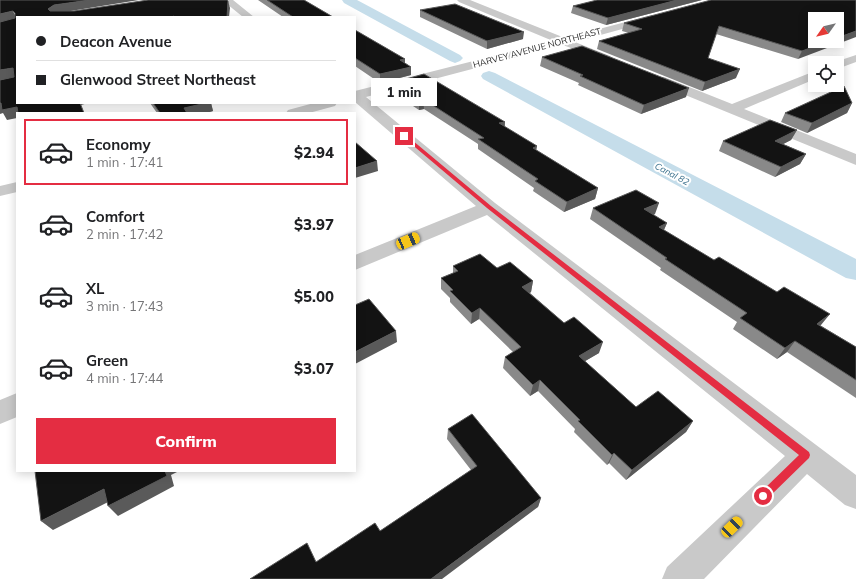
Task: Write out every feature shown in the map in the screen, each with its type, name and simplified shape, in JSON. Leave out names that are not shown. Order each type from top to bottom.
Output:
[{"type":"street","points":[[227,0],[248,16]]},
{"type":"street","points":[[462,0],[614,62]]},
{"type":"street","name":"HARVEY AVENUE NORTHEAST","points":[[356,96],[660,16]]},
{"type":"street","points":[[844,62],[856,58]]},
{"type":"street","points":[[651,76],[856,160]]},
{"type":"street","points":[[732,109],[808,77]]},
{"type":"street","points":[[356,97],[489,207],[856,494]]},
{"type":"street","points":[[297,112],[326,104]]},
{"type":"street","points":[[0,191],[16,187]]},
{"type":"street","points":[[356,263],[489,207]]},
{"type":"street","points":[[0,412],[16,405]]},
{"type":"street","points":[[679,579],[806,455]]},
{"type":"building","points":[[0,0],[90,0],[54,5],[48,9],[50,11],[74,11],[148,0],[228,1],[227,16],[16,16],[16,104],[80,104],[84,112],[18,112],[17,107],[2,110],[0,103],[0,80],[14,77],[13,68],[0,70],[0,22],[15,18],[15,13],[13,11],[0,14]]},
{"type":"building","points":[[267,0],[304,0],[331,16],[291,16]]},
{"type":"building","points":[[597,0],[677,0],[608,18],[573,6]]},
{"type":"building","points":[[711,0],[856,0],[856,31],[844,35],[844,12],[808,12],[808,48],[810,48],[802,51],[719,26],[708,58],[740,69],[705,82],[599,41],[642,29],[624,23]]},
{"type":"building","points":[[455,4],[524,32],[487,41],[420,10]]},
{"type":"building","points":[[356,31],[405,59],[400,60],[411,67],[380,74],[356,59]]},
{"type":"building","points":[[582,46],[689,88],[644,105],[542,57]]},
{"type":"building","points":[[424,74],[505,122],[499,123],[537,146],[533,148],[598,188],[567,202],[535,181],[538,179],[478,139],[484,138],[423,99],[419,101],[392,83]]},
{"type":"building","points":[[844,86],[852,103],[812,123],[785,113],[831,92],[844,92]]},
{"type":"building","points":[[154,104],[202,104],[184,108],[186,112],[159,112]]},
{"type":"building","points":[[770,120],[797,130],[775,141],[806,154],[781,167],[723,141]]},
{"type":"building","points":[[356,143],[377,161],[356,168]]},
{"type":"building","points":[[636,190],[659,203],[644,209],[667,223],[659,227],[714,260],[719,257],[777,292],[784,287],[830,314],[817,324],[856,347],[856,380],[795,341],[785,348],[740,318],[747,313],[665,259],[667,258],[593,208]]},
{"type":"building","points":[[480,254],[497,268],[510,262],[533,281],[522,287],[564,323],[574,317],[603,342],[579,356],[636,407],[658,391],[693,421],[632,470],[614,453],[612,455],[540,380],[533,385],[505,357],[521,347],[480,308],[472,313],[450,291],[453,290],[441,278],[458,271],[453,266]]},
{"type":"building","points":[[369,299],[396,331],[356,351],[356,305]]},
{"type":"building","points":[[472,414],[541,498],[431,579],[250,579],[307,543],[316,562],[375,523],[380,531],[477,466],[448,429]]},
{"type":"building","points":[[35,472],[165,472],[167,476],[108,506],[104,489],[41,521]]},
{"type":"waterway","name":"Canal 82","points":[[348,0],[455,58]]},
{"type":"waterway","name":"Canal 82","points":[[489,76],[856,271]]},
{"type":"route","points":[[404,136],[489,207],[806,455],[763,496]]}]
